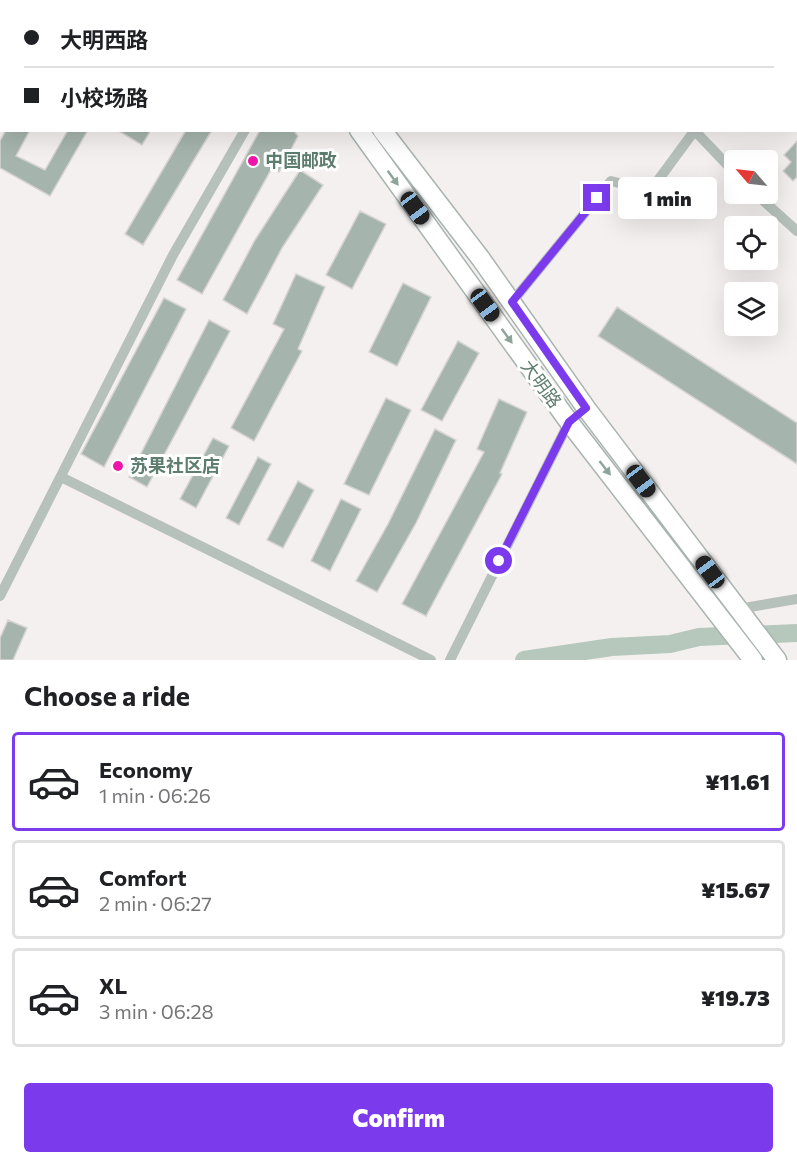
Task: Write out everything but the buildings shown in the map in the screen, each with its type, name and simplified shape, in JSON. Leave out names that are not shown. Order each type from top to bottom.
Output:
[{"type":"main road","name":"大明路","points":[[360,132],[569,422],[750,657]]},
{"type":"main road","points":[[384,132],[512,302],[586,408],[773,654]]},
{"type":"street","points":[[0,596],[172,255],[243,132]]},
{"type":"street","points":[[512,302],[611,181],[639,188],[656,183],[694,132]]},
{"type":"street","points":[[696,132],[724,161]]},
{"type":"street","points":[[767,204],[797,231]]},
{"type":"street","points":[[450,660],[569,422],[586,408]]},
{"type":"street","points":[[61,477],[431,660]]},
{"type":"street","points":[[743,615],[797,599]]},
{"type":"waterway","points":[[524,660],[612,647],[670,644],[699,637],[797,633]]},
{"type":"place","name":"中国邮政","points":[[253,161]]},
{"type":"place","name":"苏果社区店","points":[[118,466]]},
{"type":"route","points":[[499,561],[569,422],[586,408],[512,302],[597,198]]}]
